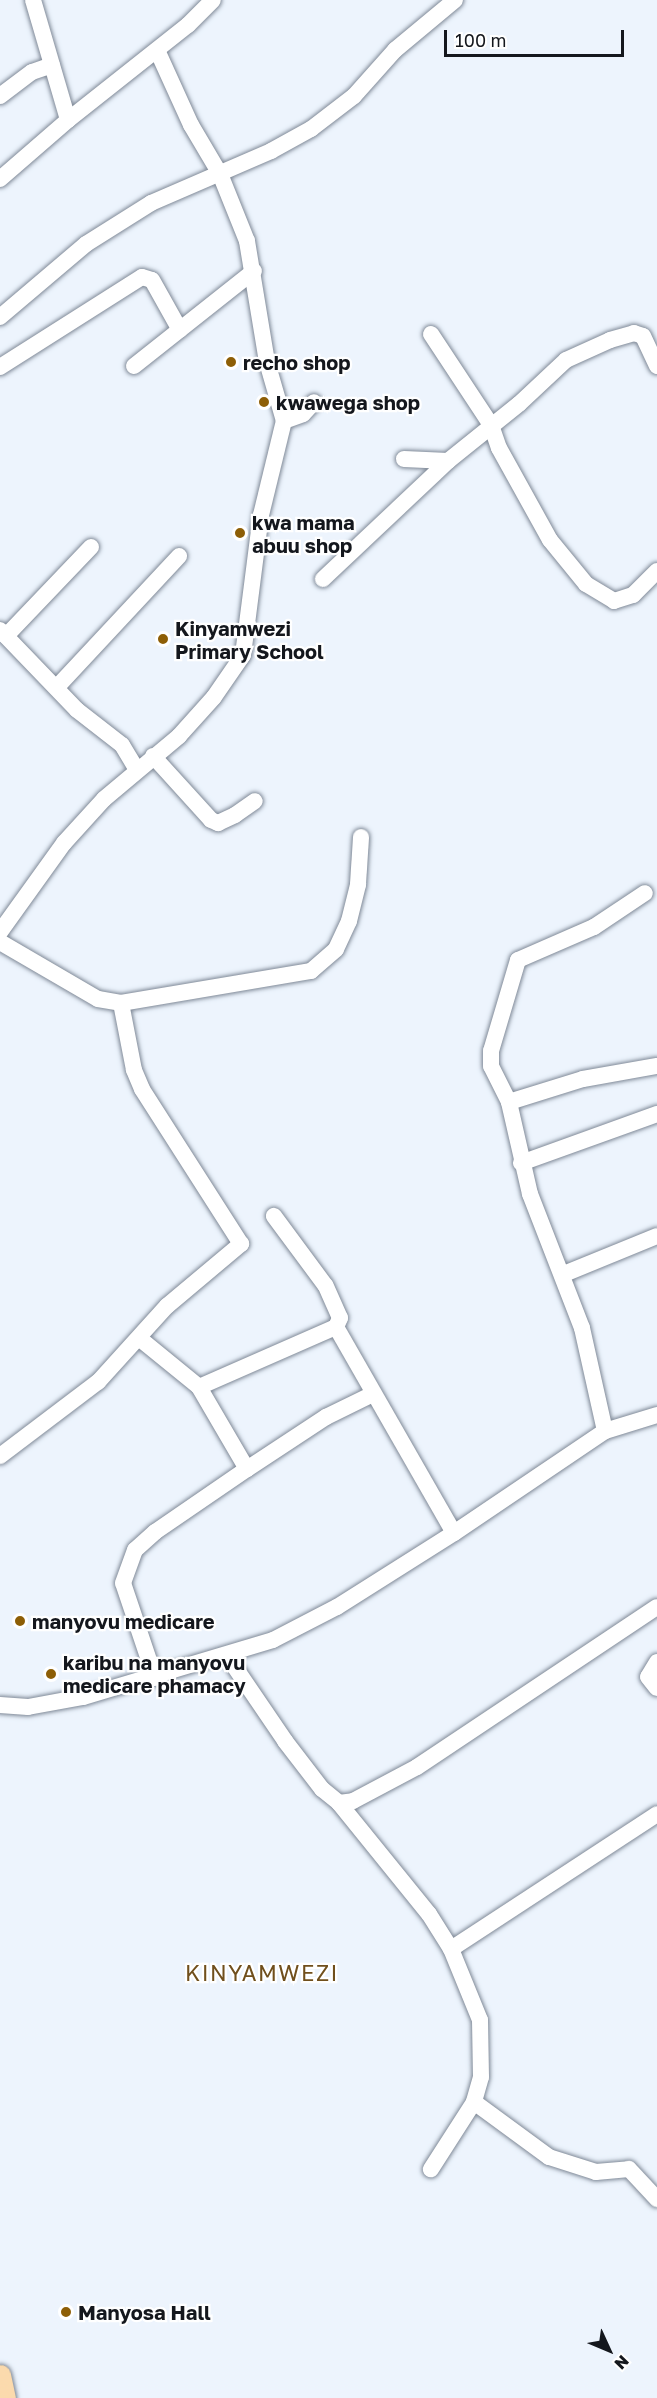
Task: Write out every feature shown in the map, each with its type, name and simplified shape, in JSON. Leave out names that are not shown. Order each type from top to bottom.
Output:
[{"type":"main road","points":[[0,2375],[5,2398]]},
{"type":"street","points":[[33,0],[68,120]]},
{"type":"street","points":[[0,179],[68,120],[157,51],[213,0]]},
{"type":"street","points":[[0,317],[87,244],[151,203],[220,174],[318,124],[354,96],[395,50],[455,0]]},
{"type":"street","points":[[0,932],[64,843],[137,770],[179,736],[214,697],[243,655],[261,515],[284,422],[267,362],[254,271],[247,241],[220,174],[191,125],[157,51]]},
{"type":"street","points":[[0,96],[32,72],[52,65]]},
{"type":"street","points":[[134,366],[254,271]]},
{"type":"street","points":[[0,367],[142,277],[152,280],[180,330]]},
{"type":"street","points":[[323,579],[448,460],[566,360],[610,340],[634,333],[643,336],[657,366]]},
{"type":"street","points":[[431,334],[491,425],[500,448],[550,540],[586,584],[614,601],[633,595],[657,572]]},
{"type":"street","points":[[284,422],[303,414],[314,402]]},
{"type":"street","points":[[404,459],[448,460]]},
{"type":"street","points":[[91,547],[3,633],[93,724],[122,745],[137,770]]},
{"type":"street","points":[[57,687],[128,615],[179,556]]},
{"type":"street","points":[[153,756],[211,820],[218,823],[235,815],[255,801]]},
{"type":"street","points":[[0,942],[98,999],[121,1003],[311,970],[325,962],[349,921],[358,884],[361,837]]},
{"type":"street","points":[[605,1431],[582,1328],[564,1274],[521,1163],[509,1102],[494,1076],[491,1051],[513,968],[524,955],[594,927],[645,893]]},
{"type":"street","points":[[0,1456],[98,1382],[201,1274],[241,1244],[142,1089],[134,1070],[121,1003]]},
{"type":"street","points":[[509,1102],[583,1079],[657,1066]]},
{"type":"street","points":[[521,1163],[657,1114]]},
{"type":"street","points":[[199,1387],[336,1327],[340,1318],[325,1286],[274,1216]]},
{"type":"street","points":[[564,1274],[657,1236]]},
{"type":"street","points":[[336,1327],[454,1533]]},
{"type":"street","points":[[139,1338],[199,1387],[247,1469]]},
{"type":"street","points":[[155,1678],[123,1583],[128,1561],[155,1532],[247,1469],[326,1417],[373,1394]]},
{"type":"street","points":[[0,1705],[28,1707],[155,1678],[228,1657],[273,1640],[337,1607],[454,1533],[605,1431],[657,1415]]},
{"type":"street","points":[[339,1803],[353,1801],[417,1767],[657,1607]]},
{"type":"street","points":[[228,1657],[285,1741],[322,1789],[339,1803],[403,1878],[451,1949],[480,2020],[481,2077],[474,2102],[431,2169]]},
{"type":"street","points":[[657,1662],[648,1672],[657,1688]]},
{"type":"street","points":[[451,1949],[657,1814]]},
{"type":"street","points":[[474,2102],[549,2157],[596,2172],[629,2169],[657,2199]]},
{"type":"place","name":"recho shop","points":[[231,362]]},
{"type":"place","name":"kwawega shop","points":[[264,402]]},
{"type":"place","name":"kwa mama abuu shop","points":[[240,533]]},
{"type":"place","name":"Kinyamwezi Primary School","points":[[163,639]]},
{"type":"place","name":"manyovu medicare","points":[[20,1621]]},
{"type":"place","name":"karibu na manyovu medicare phamacy","points":[[51,1674]]},
{"type":"place","name":"Manyosa Hall","points":[[66,2312]]},
{"type":"district","name":"KINYAMWEZI","points":[[262,1973]]}]
